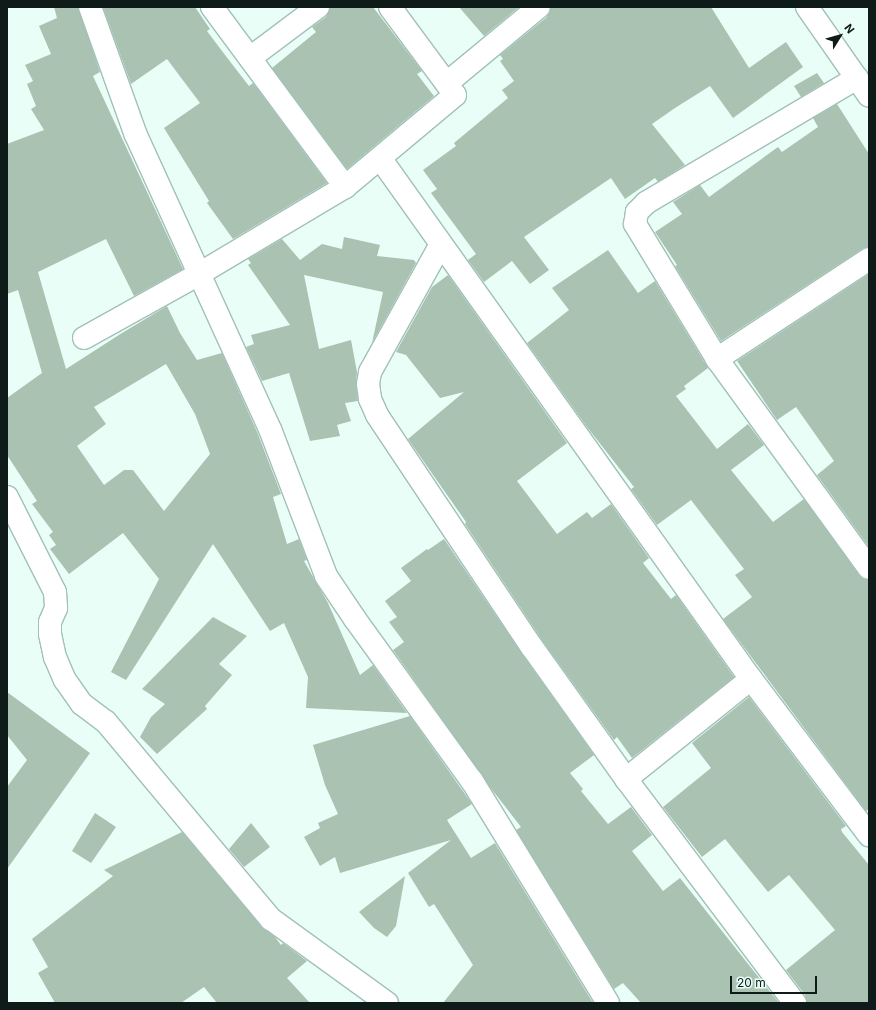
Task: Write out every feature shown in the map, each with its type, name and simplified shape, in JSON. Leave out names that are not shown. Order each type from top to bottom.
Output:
[{"type":"street","points":[[90,7],[135,133],[270,428],[326,576],[355,619],[472,781],[608,1003]]},
{"type":"street","points":[[212,7],[345,187]]},
{"type":"street","points":[[250,58],[318,7]]},
{"type":"street","points":[[84,338],[199,274],[345,187],[455,95],[390,7]]},
{"type":"street","points":[[447,83],[538,7]]},
{"type":"street","points":[[807,7],[869,96]]},
{"type":"street","points":[[857,78],[646,203],[637,212],[635,224],[717,359],[869,568]]},
{"type":"street","points":[[380,158],[750,679],[869,835]]},
{"type":"street","points":[[441,244],[370,372],[368,384],[370,399],[377,415],[532,647],[626,779],[795,1003]]},
{"type":"street","points":[[717,359],[869,259]]},
{"type":"street","points":[[7,497],[55,592],[56,608],[50,622],[50,634],[55,657],[65,680],[82,704],[106,722],[271,919],[387,1003]]},
{"type":"street","points":[[626,779],[750,679]]},
{"type":"building","points":[[54,7],[78,7],[100,72],[93,76],[183,269],[134,296],[106,239],[38,272],[66,369],[167,306],[180,333],[197,360],[222,353],[258,434],[281,494],[273,497],[287,544],[299,539],[307,560],[304,561],[328,603],[360,675],[373,665],[407,713],[306,708],[308,677],[284,623],[270,631],[213,544],[126,680],[111,672],[159,579],[123,533],[69,574],[50,549],[56,545],[49,535],[53,532],[32,504],[37,501],[7,455],[7,398],[42,373],[18,290],[7,294],[7,144],[44,130],[31,109],[36,106],[27,84],[33,81],[25,65],[51,54],[39,26],[57,18]],"holes":[[[166,364],[195,414],[210,454],[164,511],[133,470],[124,470],[104,485],[77,446],[106,424],[94,407]]]},
{"type":"building","points":[[103,7],[195,7],[210,29],[207,31],[225,55],[249,86],[253,83],[327,183],[233,239],[207,203],[209,201],[164,128],[200,103],[167,59],[131,84]]},
{"type":"building","points":[[330,7],[373,7],[422,71],[417,74],[434,96],[347,169],[272,68],[316,32],[312,27],[326,17]]},
{"type":"building","points":[[459,7],[519,7],[484,36]]},
{"type":"building","points":[[551,7],[711,7],[749,68],[786,42],[803,67],[733,118],[710,86],[675,108],[652,124],[685,165],[658,182],[655,178],[625,199],[611,178],[524,237],[549,270],[530,284],[512,261],[484,282],[468,260],[476,254],[431,193],[437,189],[423,170],[456,146],[454,143],[508,98],[502,90],[514,81],[500,61],[503,59],[500,55],[547,17]]},
{"type":"building","points":[[817,73],[824,83],[801,97],[794,86]]},
{"type":"building","points":[[837,104],[869,154],[869,247],[862,249],[721,341],[675,266],[677,265],[655,232],[682,214],[673,202],[700,185],[709,197],[778,147],[782,152],[818,127],[813,118]]},
{"type":"building","points":[[344,237],[380,245],[377,256],[414,260],[416,263],[372,343],[383,292],[304,275],[319,349],[351,340],[357,372],[356,385],[358,401],[345,403],[351,421],[337,425],[340,436],[310,441],[289,373],[262,381],[246,347],[254,344],[251,335],[290,325],[248,265],[251,263],[248,259],[282,239],[300,260],[322,244],[342,249]]},
{"type":"building","points":[[608,250],[638,293],[655,281],[708,368],[684,386],[686,389],[676,396],[717,449],[748,424],[764,445],[731,470],[773,522],[804,499],[859,575],[864,579],[869,580],[869,809],[866,811],[723,619],[752,597],[735,575],[744,569],[691,500],[657,525],[631,489],[634,487],[587,427],[527,343],[569,310],[552,288]]},
{"type":"building","points":[[869,274],[869,547],[817,475],[834,461],[796,407],[777,420],[737,361]]},
{"type":"building","points":[[448,275],[567,443],[517,481],[557,534],[587,512],[592,518],[611,504],[649,558],[643,563],[671,599],[676,595],[734,677],[632,758],[617,737],[614,740],[542,640],[465,524],[466,522],[408,439],[464,392],[440,398],[406,355],[396,352],[432,287]]},
{"type":"building","points":[[444,539],[522,654],[594,755],[570,773],[583,789],[581,791],[608,824],[631,807],[652,835],[632,851],[663,891],[680,878],[779,1003],[641,1003],[623,983],[614,989],[516,830],[521,827],[493,791],[393,650],[404,642],[389,622],[397,617],[385,601],[411,581],[401,568],[427,549],[428,550]]},
{"type":"building","points":[[213,617],[247,636],[219,664],[232,675],[205,706],[207,709],[157,754],[140,737],[151,717],[165,704],[142,689]]},
{"type":"building","points":[[7,692],[90,753],[7,869],[7,787],[27,760],[7,735]]},
{"type":"building","points":[[749,697],[846,826],[841,829],[842,832],[869,865],[869,1003],[807,1003],[805,995],[786,970],[835,930],[789,875],[768,892],[725,839],[702,857],[663,807],[711,768],[692,743]]},
{"type":"building","points":[[410,716],[472,804],[447,820],[471,858],[495,843],[593,1003],[443,1003],[473,965],[434,904],[429,907],[408,873],[451,840],[340,873],[335,857],[320,866],[304,837],[320,828],[318,823],[338,814],[325,785],[313,745]]},
{"type":"building","points":[[95,813],[116,827],[91,863],[72,851]]},
{"type":"building","points":[[251,823],[270,847],[244,867],[229,849]]},
{"type":"building","points":[[182,832],[262,927],[275,937],[281,945],[283,943],[307,961],[287,978],[310,1003],[217,1003],[204,987],[181,1003],[55,1003],[38,973],[48,967],[32,939],[113,876],[104,870]]},
{"type":"building","points":[[405,876],[396,926],[387,937],[374,928],[359,912]]}]
